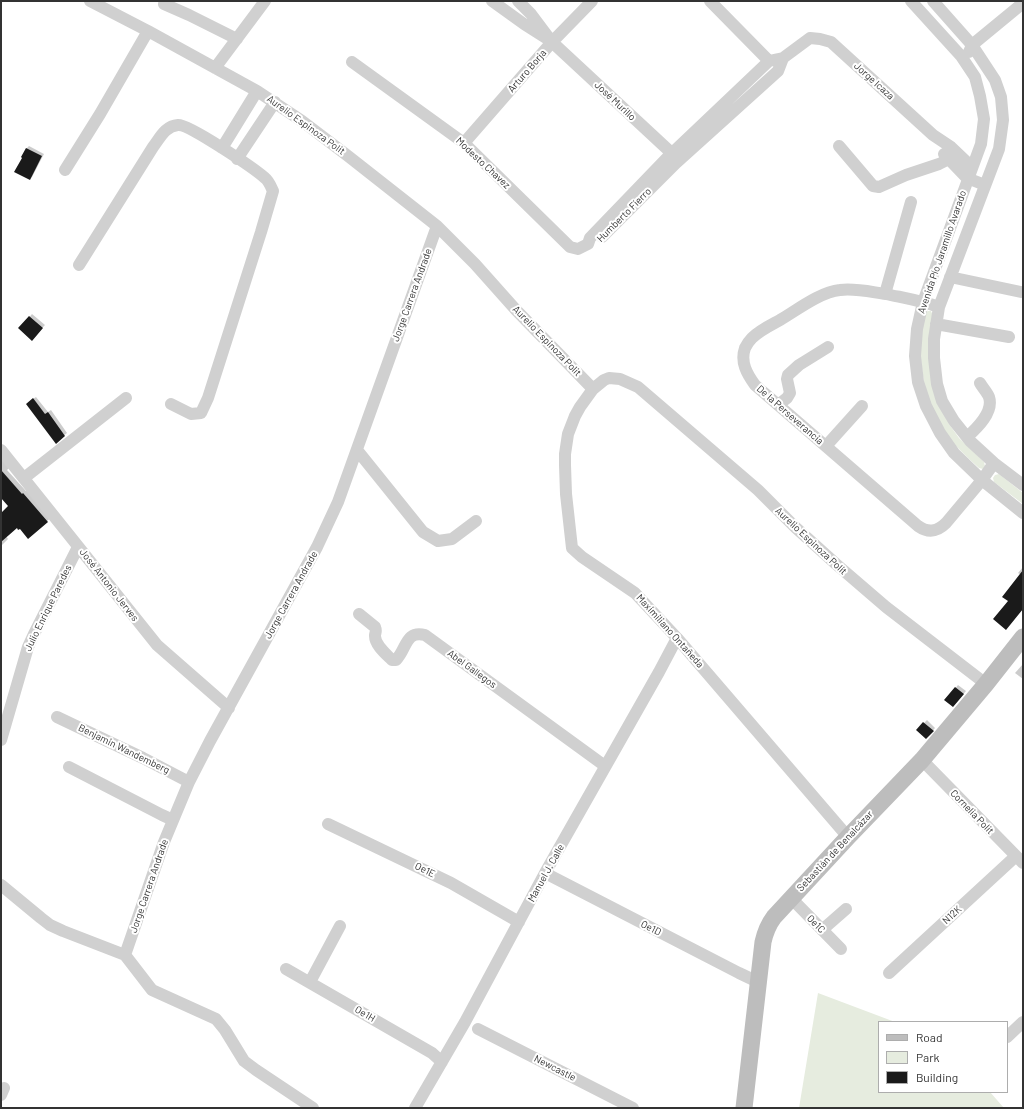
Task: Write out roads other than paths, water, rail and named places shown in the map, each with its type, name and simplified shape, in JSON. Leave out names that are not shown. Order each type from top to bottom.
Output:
[{"type":"main road","name":"Sebastián de Benalcázar","points":[[744,1108],[758,982],[765,933],[769,924],[791,898],[922,760],[986,684],[1023,637]]},
{"type":"street","name":"Aurelio Espinoza Polit","points":[[90,1],[258,91],[348,156],[437,226],[593,389],[609,378],[620,379],[638,387],[758,490],[795,527],[841,569],[986,684]]},
{"type":"street","points":[[215,68],[265,1]]},
{"type":"street","name":"José Murillo","points":[[492,1],[552,42]]},
{"type":"street","name":"José Murillo","points":[[518,1],[531,14],[552,42],[675,157]]},
{"type":"street","name":"Arturo Borja","points":[[464,143],[552,42],[592,1]]},
{"type":"street","points":[[710,1],[769,61]]},
{"type":"street","name":"Avenida Pío Jaramillo Avarado","points":[[911,1],[961,56],[975,77],[984,119],[980,144],[923,302],[915,356],[918,382],[926,406],[940,433],[954,453],[982,480],[1023,513]]},
{"type":"street","name":"Avenida Pío Jaramillo Avarado","points":[[933,1],[972,45],[996,80],[1001,97],[1003,120],[999,149],[939,307],[934,339],[934,358],[937,384],[942,401],[954,421],[967,437],[994,463],[1023,485]]},
{"type":"street","points":[[961,56],[967,55],[972,45],[1023,3]]},
{"type":"street","points":[[164,4],[237,39]]},
{"type":"street","points":[[65,170],[100,114],[148,31]]},
{"type":"street","name":"Humberto Fierro","points":[[588,244],[590,238],[675,157],[769,61],[783,58],[810,38]]},
{"type":"street","name":"Jorge Icaza","points":[[810,38],[820,38],[831,42],[933,134],[951,147],[970,173]]},
{"type":"street","name":"Humberto Fierro","points":[[675,157],[778,72],[783,58]]},
{"type":"street","name":"Modesto Chavez","points":[[352,62],[464,143],[570,247],[578,249],[588,244]]},
{"type":"street","points":[[222,148],[258,91]]},
{"type":"street","points":[[238,159],[275,102]]},
{"type":"street","points":[[245,110],[262,121]]},
{"type":"street","points":[[79,265],[153,147],[166,129],[178,125],[184,126],[222,148],[266,179],[273,191],[208,398],[201,413],[191,414],[172,404]]},
{"type":"street","name":"Jorge Icaza","points":[[933,134],[949,159],[970,173]]},
{"type":"street","points":[[839,146],[873,186],[879,187],[949,159]]},
{"type":"street","points":[[970,173],[985,185]]},
{"type":"street","points":[[885,294],[911,202]]},
{"type":"street","name":"Jorge Carrera Andrade","points":[[125,955],[164,842],[189,782],[331,519],[437,226]]},
{"type":"street","points":[[950,277],[1021,292]]},
{"type":"street","name":"De la Perseverancia","points":[[939,307],[923,302],[860,290],[846,289],[835,291],[814,300],[764,329],[752,338],[744,353],[746,371],[755,385],[918,526],[928,531],[939,529],[946,523],[982,480],[994,463]]},
{"type":"street","points":[[936,324],[1009,337]]},
{"type":"street","points":[[778,405],[787,398],[790,393],[787,380],[788,375],[804,361],[828,347]]},
{"type":"street","points":[[967,437],[987,414],[989,408],[989,397],[980,383]]},
{"type":"street","name":"Maximiliano Ontañeda","points":[[593,389],[580,407],[568,434],[565,465],[566,494],[572,548],[582,557],[635,593],[677,638],[848,837]]},
{"type":"street","points":[[24,478],[126,398]]},
{"type":"street","points":[[826,446],[862,406]]},
{"type":"street","name":"José Antonio Jerves","points":[[1,450],[157,645],[230,708]]},
{"type":"street","points":[[357,450],[423,532],[438,541],[452,539],[476,521]]},
{"type":"street","name":"Julio Enrique Paredes","points":[[1,740],[31,641],[78,547]]},
{"type":"street","name":"Abel Gallegos","points":[[359,614],[375,627],[377,630],[374,637],[377,643],[392,660],[396,660],[399,657],[413,635],[418,633],[425,635],[606,766]]},
{"type":"street","name":"Manuel J. Calle","points":[[415,1108],[465,1022],[545,873],[677,638]]},
{"type":"street","name":"Benjamin Wandemberg","points":[[57,717],[143,758],[189,782]]},
{"type":"street","name":"Cornelia Polit","points":[[922,760],[1020,860]]},
{"type":"street","points":[[69,767],[173,820]]},
{"type":"street","name":"Oe1E","points":[[328,824],[451,883],[519,922]]},
{"type":"street","name":"N12K","points":[[889,973],[1020,860]]},
{"type":"street","name":"Oe1D","points":[[545,873],[758,982]]},
{"type":"street","points":[[1,885],[50,925],[125,955],[152,990],[216,1019],[225,1030],[244,1061],[313,1108]]},
{"type":"street","name":"Oe1C","points":[[791,898],[841,949]]},
{"type":"street","points":[[822,930],[846,909]]},
{"type":"street","points":[[310,982],[340,926]]},
{"type":"street","name":"Oe1H","points":[[286,969],[432,1053],[442,1062]]},
{"type":"street","points":[[1008,1036],[1023,1022]]},
{"type":"street","name":"Newcastle","points":[[478,1028],[633,1108]]}]
